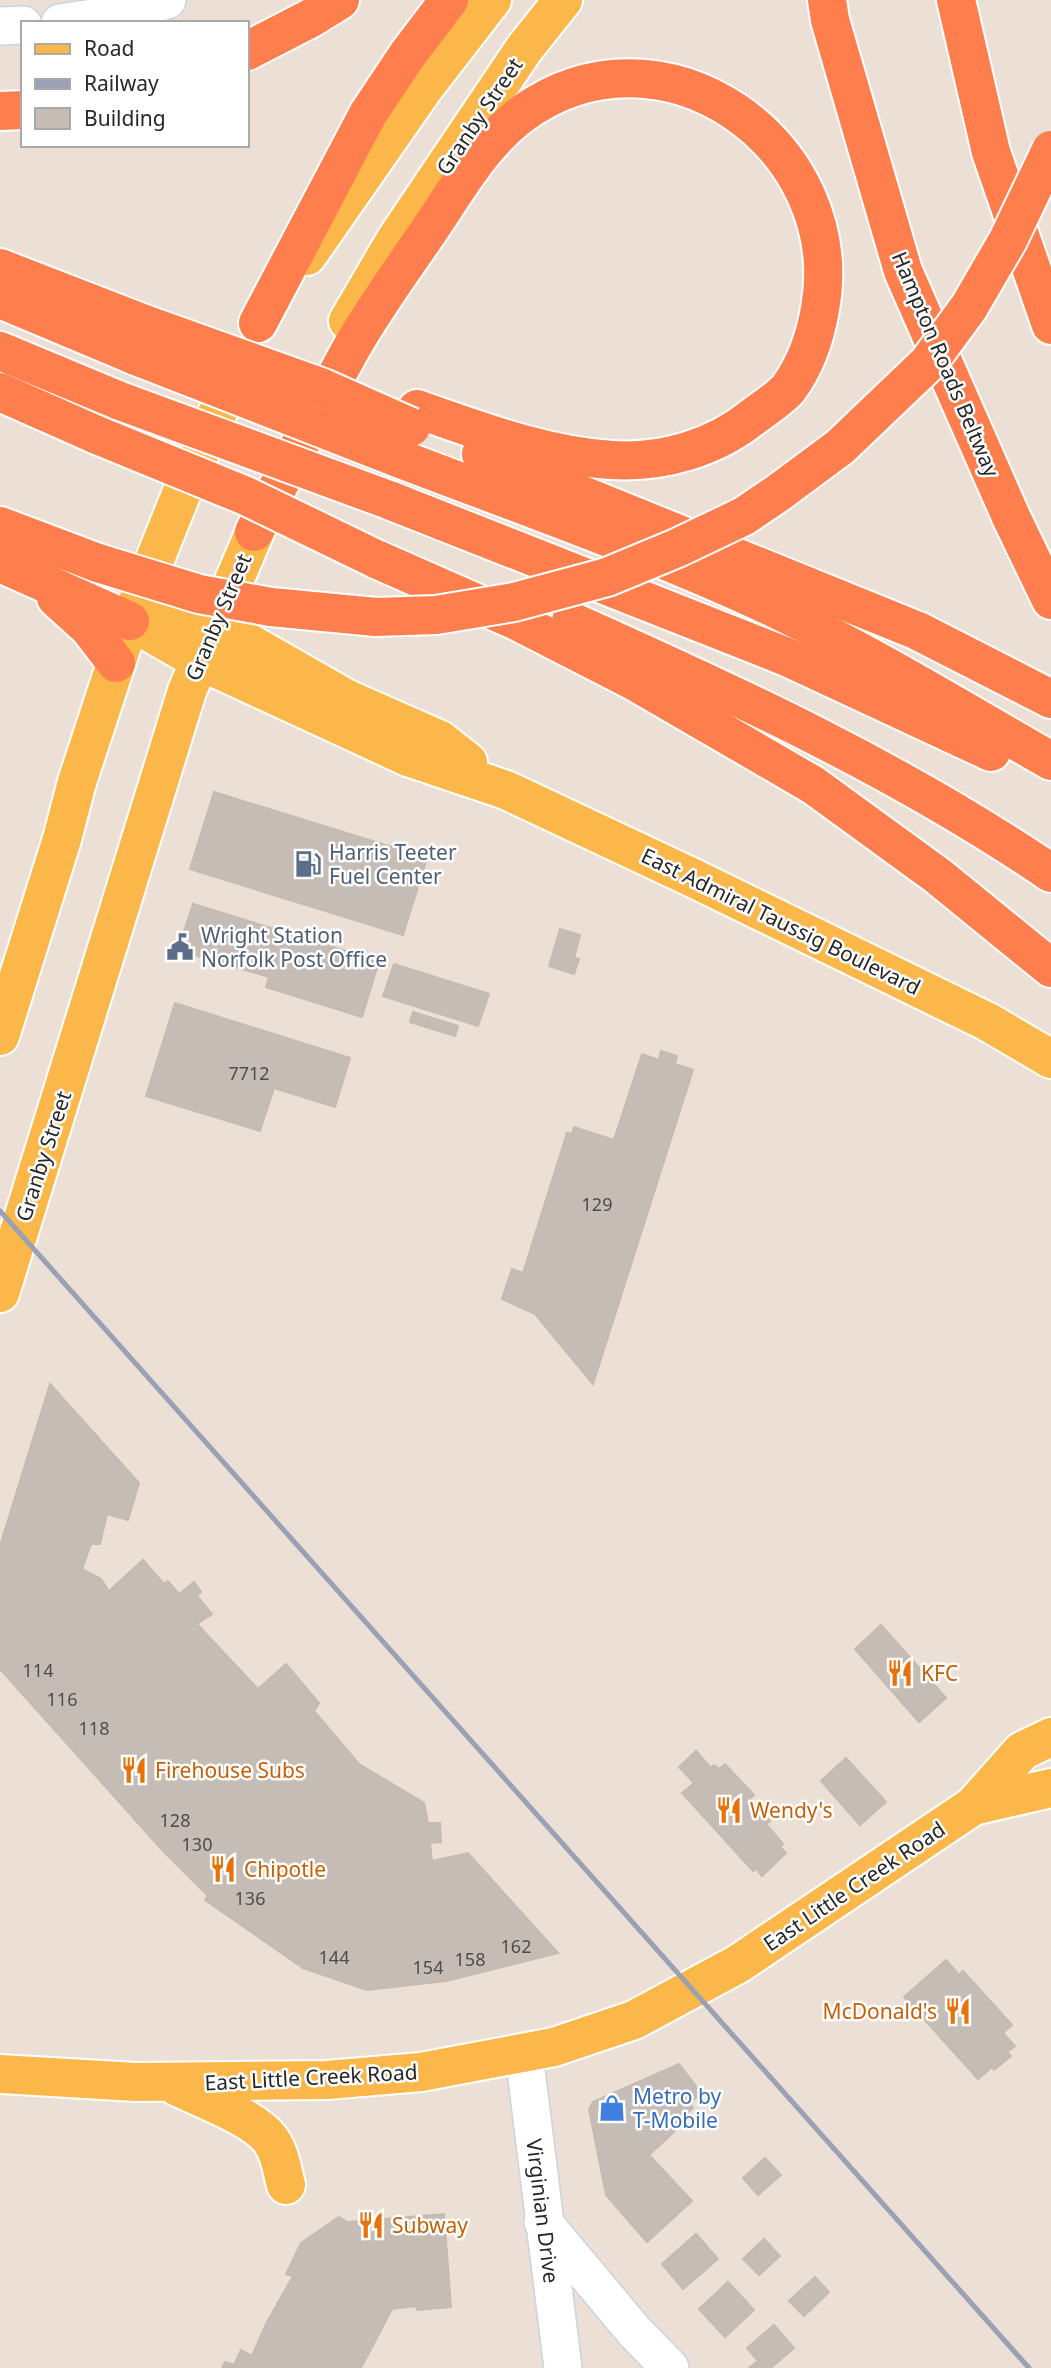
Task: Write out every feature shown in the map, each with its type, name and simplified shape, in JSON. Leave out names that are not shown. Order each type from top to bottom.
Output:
[{"type":"highway","points":[[248,50],[340,0]]},
{"type":"highway","points":[[258,323],[368,114],[408,54],[449,0]]},
{"type":"highway","name":"Hampton Roads Beltway","points":[[827,0],[830,20],[903,271],[1012,519],[1051,600]]},
{"type":"highway","points":[[956,0],[991,152],[1051,326]]},
{"type":"highway","points":[[254,533],[366,324],[481,153],[520,116],[544,100],[589,83],[631,78],[687,87],[736,110],[770,139],[792,166],[816,218],[823,264],[823,294],[815,337],[804,364],[786,391],[747,423],[697,449],[661,458],[613,460],[511,442],[409,431]]},
{"type":"highway","points":[[0,111],[21,110]]},
{"type":"highway","points":[[0,526],[98,564],[199,594],[271,607],[376,617],[436,615],[514,602],[607,577],[744,516],[839,447],[928,363],[969,307],[1008,240],[1051,150]]},
{"type":"highway","points":[[0,268],[142,341],[323,387],[672,564],[782,612],[890,668],[1051,761]]},
{"type":"highway","points":[[0,299],[142,341],[409,431],[918,631],[1051,699]]},
{"type":"highway","points":[[0,351],[120,401],[389,499],[668,608],[787,657],[1051,779]]},
{"type":"highway","points":[[0,392],[97,435],[709,683],[839,747],[933,799],[1051,873]]},
{"type":"highway","points":[[379,548],[622,675],[813,785],[938,876],[1051,968]]},
{"type":"highway","points":[[15,570],[135,610]]},
{"type":"highway","points":[[15,570],[89,628],[116,663]]},
{"type":"main road","points":[[0,1036],[116,663],[135,610],[180,497],[258,323],[349,198],[424,88],[492,0]]},
{"type":"main road","name":"Granby Street","points":[[0,1293],[187,691],[205,644],[345,326],[396,239],[524,49],[563,0]]},
{"type":"main road","name":"East Admiral Taussig Boulevard","points":[[135,610],[205,644],[249,643],[347,699],[440,740],[506,790],[988,1021],[1051,1059]]},
{"type":"main road","name":"East Little Creek Road","points":[[0,2074],[168,2082],[281,2082],[371,2078],[421,2072],[554,2048],[634,2020],[738,1964],[973,1806],[1022,1751],[1051,1737]]},
{"type":"main road","name":"East Little Creek Road","points":[[973,1806],[1051,1788]]},
{"type":"main road","points":[[168,2082],[257,2126],[275,2147],[286,2185]]},
{"type":"street","points":[[73,21],[119,14],[167,0]]},
{"type":"street","points":[[0,26],[21,25]]},
{"type":"street","name":"Virginian Drive","points":[[524,2054],[563,2368]]},
{"type":"street","points":[[543,2222],[634,2331],[670,2368]]},
{"type":"building","name":"Harris Teeter Fuel Center","points":[[214,792],[427,858],[403,935],[190,869]]},
{"type":"building","points":[[193,904],[379,961],[362,1017],[266,987],[269,977],[178,950]]},
{"type":"building","points":[[560,929],[580,935],[574,958],[579,959],[574,974],[549,966]]},
{"type":"building","points":[[394,964],[489,994],[478,1026],[383,996]]},
{"type":"building","points":[[175,1003],[350,1058],[335,1107],[274,1088],[260,1131],[146,1096]]},
{"type":"building","points":[[413,1012],[458,1026],[455,1036],[410,1022]]},
{"type":"building","points":[[661,1051],[677,1056],[675,1064],[693,1070],[593,1384],[535,1314],[502,1299],[512,1269],[523,1273],[567,1133],[572,1134],[574,1127],[614,1140],[642,1054],[659,1060]]},
{"type":"building","points":[[50,1384],[139,1483],[128,1520],[107,1514],[100,1544],[91,1544],[82,1569],[101,1579],[109,1591],[143,1560],[164,1584],[168,1581],[179,1594],[194,1582],[201,1592],[197,1596],[212,1614],[197,1624],[258,1689],[286,1664],[319,1703],[314,1711],[359,1764],[424,1803],[428,1823],[440,1823],[441,1842],[430,1843],[432,1861],[468,1853],[558,1953],[446,1981],[367,1990],[303,1968],[205,1900],[208,1896],[163,1851],[0,1669],[0,1546]]},
{"type":"building","name":"KFC","points":[[881,1625],[946,1698],[919,1722],[855,1649]]},
{"type":"building","name":"Wendy's","points":[[696,1751],[711,1768],[714,1765],[719,1769],[725,1764],[754,1795],[750,1799],[770,1821],[766,1824],[783,1844],[780,1847],[786,1853],[762,1876],[756,1869],[753,1871],[682,1793],[694,1783],[679,1767]]},
{"type":"building","points":[[846,1758],[886,1802],[860,1825],[821,1781]]},
{"type":"building","name":"McDonald's","points":[[946,1960],[959,1975],[963,1971],[1012,2025],[1003,2033],[1015,2046],[1007,2052],[1011,2056],[978,2079],[904,1997]]},
{"type":"building","points":[[679,2064],[702,2094],[689,2103],[693,2108],[688,2113],[691,2116],[649,2155],[692,2201],[647,2242],[606,2195],[589,2109],[593,2102]]},
{"type":"building","points":[[765,2158],[781,2175],[758,2195],[743,2178]]},
{"type":"building","points":[[444,2214],[451,2307],[417,2310],[416,2306],[392,2309],[361,2368],[222,2368],[225,2362],[234,2365],[241,2350],[252,2356],[266,2324],[293,2276],[286,2274],[301,2243],[339,2217],[347,2222]]},
{"type":"building","points":[[696,2234],[718,2259],[683,2289],[662,2264]]},
{"type":"building","points":[[764,2239],[780,2256],[759,2275],[743,2259]]},
{"type":"building","points":[[815,2277],[829,2292],[804,2316],[789,2301]]},
{"type":"building","points":[[728,2282],[754,2310],[725,2337],[699,2309]]},
{"type":"building","points":[[774,2325],[794,2348],[771,2368],[749,2368],[758,2361],[747,2348]]},
{"type":"railway","points":[[0,1211],[1029,2368]]},
{"type":"place","name":"Harris Teeter Fuel Center","points":[[308,864]]},
{"type":"place","name":"Wright Station Norfolk Post Office","points":[[180,947]]},
{"type":"place","name":"KFC","points":[[900,1673]]},
{"type":"place","name":"Firehouse Subs","points":[[134,1770]]},
{"type":"place","name":"Wendy's","points":[[729,1810]]},
{"type":"place","name":"Chipotle","points":[[223,1869]]},
{"type":"place","name":"McDonald's","points":[[958,2011]]},
{"type":"place","name":"Metro by T-Mobile","points":[[612,2108]]},
{"type":"place","name":"Subway","points":[[371,2225]]}]
